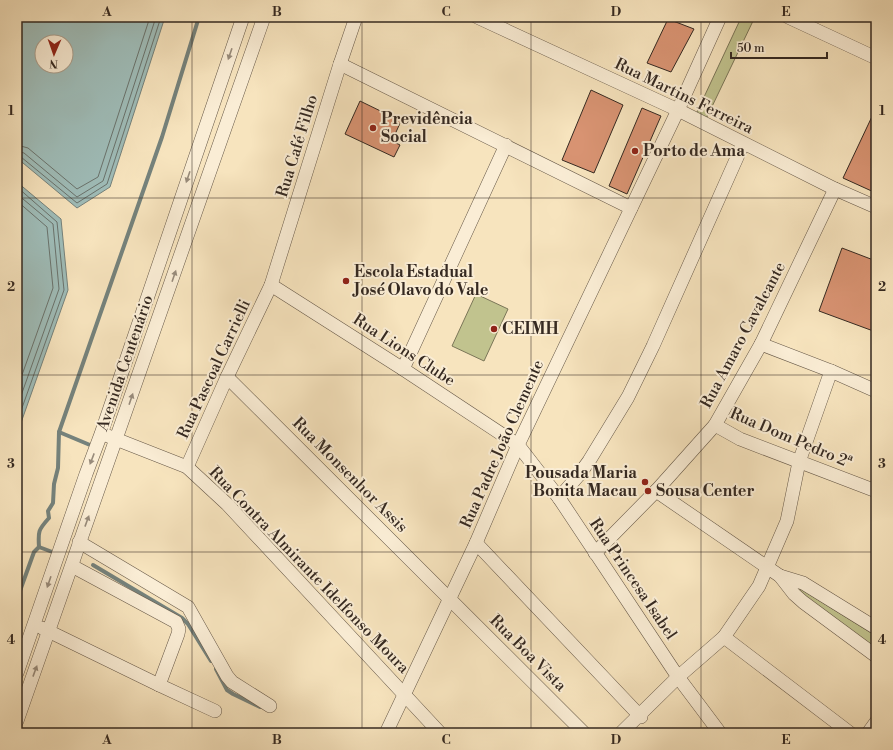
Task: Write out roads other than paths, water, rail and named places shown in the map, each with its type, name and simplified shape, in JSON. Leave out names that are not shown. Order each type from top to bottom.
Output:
[{"type":"street","name":"Avenida Centenário","points":[[17,673],[101,434],[243,17]]},
{"type":"street","name":"Avenida Centenário","points":[[17,721],[264,17]]},
{"type":"street","name":"Rua Café Filho","points":[[271,285],[356,17]]},
{"type":"street","name":"Rua Martins Ferreira","points":[[477,17],[678,110],[835,189],[876,207]]},
{"type":"street","name":"Rua Padre João Clemente","points":[[386,733],[476,542],[518,445],[678,110],[720,17]]},
{"type":"street","points":[[788,17],[876,58]]},
{"type":"street","points":[[340,64],[631,208]]},
{"type":"street","points":[[202,136],[221,141]]},
{"type":"street","points":[[559,498],[589,461],[628,397],[656,339],[744,144]]},
{"type":"street","points":[[403,369],[506,145]]},
{"type":"street","name":"Rua Amaro Cavalcante","points":[[595,554],[656,491],[715,425],[761,344],[835,189]]},
{"type":"street","name":"Rua Lions Clube","points":[[271,285],[403,369],[518,445]]},
{"type":"street","name":"Rua Pascoal Carrielli","points":[[187,467],[227,377],[271,285]]},
{"type":"street","points":[[761,344],[875,389]]},
{"type":"street","points":[[620,733],[641,716],[678,677],[724,636],[759,586],[787,521],[798,462],[831,371]]},
{"type":"street","name":"Rua Monsenhor Assis","points":[[227,377],[449,598]]},
{"type":"street","name":"Rua Dom Pedro 2ª","points":[[715,425],[740,439],[876,491]]},
{"type":"street","name":"Rua Contra Almirante Idelfonso Moura","points":[[101,434],[187,467],[227,504],[440,733]]},
{"type":"street","name":"Rua Princesa Isabel","points":[[518,445],[559,498],[678,677],[720,733]]},
{"type":"street","points":[[656,491],[780,576],[804,583],[876,628]]},
{"type":"street","points":[[79,542],[188,607],[229,679],[270,706]]},
{"type":"street","points":[[476,542],[641,716]]},
{"type":"street","points":[[72,566],[176,622],[179,629],[178,634],[159,685]]},
{"type":"street","points":[[780,576],[794,594],[803,602],[876,656]]},
{"type":"street","name":"Rua Boa Vista","points":[[449,598],[584,733]]},
{"type":"street","points":[[34,624],[215,711]]},
{"type":"street","points":[[724,636],[850,733]]},
{"type":"street","points":[[868,733],[876,722]]},
{"type":"water","points":[[17,17],[165,17],[110,187],[77,208],[17,158]]},
{"type":"water","points":[[17,182],[61,219],[68,290],[17,434]]},
{"type":"waterway","points":[[17,599],[34,552],[39,547],[40,531],[49,518],[48,511],[53,503],[54,484],[58,468],[59,432],[162,137],[199,17]]},
{"type":"waterway","points":[[59,432],[90,445]]},
{"type":"waterway","points":[[39,547],[55,553]]},
{"type":"waterway","points":[[93,565],[182,618],[188,624],[211,661]]},
{"type":"waterway","points":[[216,669],[227,690],[260,707]]},
{"type":"place","name":"Previdência Social","points":[[373,128]]},
{"type":"place","name":"Porto de Ama","points":[[635,151]]},
{"type":"place","name":"Escola Estadual José Olavo do Vale","points":[[346,281]]},
{"type":"place","name":"CEIMH","points":[[494,329]]},
{"type":"place","name":"Pousada Maria Bonita Macau","points":[[645,482]]},
{"type":"place","name":"Sousa Center","points":[[648,491]]}]
